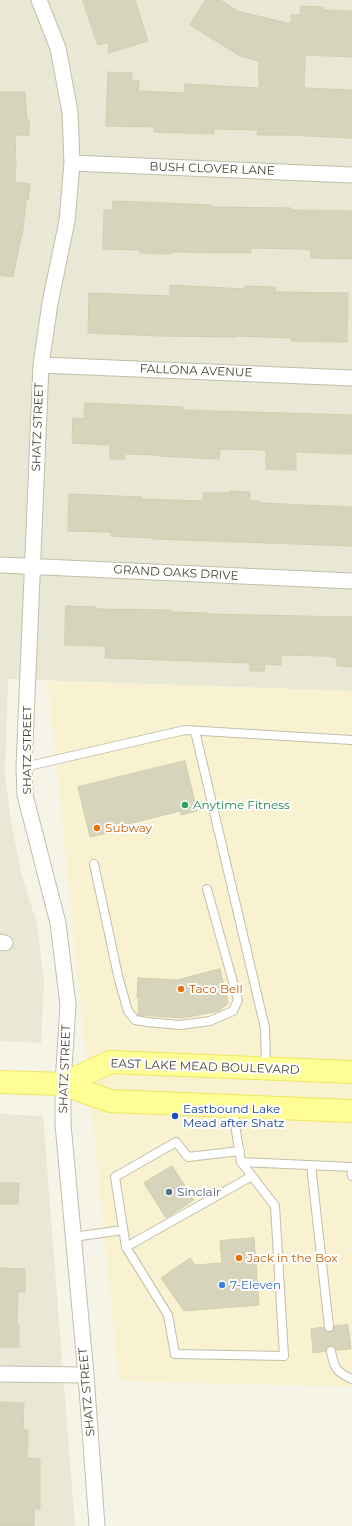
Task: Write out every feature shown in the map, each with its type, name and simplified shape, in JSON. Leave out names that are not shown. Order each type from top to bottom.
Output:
[{"type":"main road","name":"EAST LAKE MEAD BOULEVARD","points":[[63,1084],[110,1062],[352,1072]]},
{"type":"main road","name":"EAST LAKE MEAD BOULEVARD","points":[[0,1082],[63,1084],[110,1101],[352,1111]]},
{"type":"street","name":"SHATZ STREET","points":[[39,0],[58,48],[70,112],[72,163],[67,221],[50,303],[41,364],[24,767],[25,795],[58,923],[68,1005],[63,1084],[63,1124],[86,1376],[97,1526]]},
{"type":"street","name":"BUSH CLOVER LANE","points":[[72,163],[352,175]]},
{"type":"street","name":"FALLONA AVENUE","points":[[41,364],[352,378]]},
{"type":"street","name":"GRAND OAKS DRIVE","points":[[0,565],[352,580]]},
{"type":"street","points":[[0,1374],[86,1376]]},
{"type":"lane","points":[[24,767],[185,730],[352,740]]},
{"type":"lane","points":[[195,730],[265,1028],[266,1068]]},
{"type":"lane","points":[[94,864],[123,992],[128,1011],[135,1020],[180,1025],[210,1021],[234,1011],[238,1000],[207,889]]},
{"type":"lane","points":[[232,1106],[240,1151],[241,1162],[275,1206],[284,1356],[175,1354],[168,1315],[126,1247],[115,1177],[176,1142],[188,1157],[240,1151]]},
{"type":"lane","points":[[241,1162],[352,1167],[352,1176]]},
{"type":"lane","points":[[311,1165],[329,1327]]},
{"type":"lane","points":[[126,1247],[252,1176]]},
{"type":"lane","points":[[73,1237],[123,1230]]},
{"type":"lane","points":[[331,1351],[333,1362],[340,1374],[352,1379]]},
{"type":"shaded area","points":[[0,0],[352,0],[352,691],[8,679],[5,774],[11,822],[22,876],[37,924],[44,983],[41,1043],[0,1041]]},
{"type":"shaded area","points":[[48,681],[352,691],[352,1387],[119,1381]]},
{"type":"shaded area","points":[[0,1114],[43,1116],[75,1526],[0,1526]]},
{"type":"building","points":[[83,0],[135,0],[148,41],[108,53],[109,42],[98,45]]},
{"type":"building","points":[[206,0],[220,0],[237,11],[291,24],[291,15],[300,15],[301,6],[323,7],[323,10],[352,11],[352,57],[305,55],[304,88],[352,90],[352,138],[257,135],[258,130],[214,129],[214,134],[154,132],[154,127],[106,126],[108,72],[132,73],[132,81],[139,81],[138,91],[184,93],[185,84],[259,88],[259,61],[240,56],[190,25]]},
{"type":"building","points":[[0,92],[25,92],[27,120],[29,120],[29,135],[15,135],[15,182],[30,184],[28,200],[26,200],[22,237],[13,277],[0,275]]},
{"type":"building","points":[[113,201],[212,205],[212,207],[291,208],[291,210],[352,211],[352,259],[311,258],[311,250],[299,249],[251,248],[251,253],[171,252],[171,254],[140,253],[140,250],[103,249],[104,210],[113,210]]},
{"type":"building","points":[[170,285],[245,289],[245,286],[275,287],[275,292],[348,293],[347,342],[291,341],[291,338],[236,336],[159,336],[88,333],[89,293],[170,296]]},
{"type":"building","points":[[85,403],[183,407],[182,410],[352,415],[352,454],[296,452],[296,470],[266,469],[266,450],[220,449],[219,459],[125,454],[125,459],[110,459],[110,445],[72,443],[73,418],[84,419]]},
{"type":"building","points":[[230,491],[250,492],[250,501],[260,501],[260,503],[352,507],[352,546],[153,539],[111,536],[111,532],[68,531],[69,494],[203,501],[203,493],[230,493]]},
{"type":"building","points":[[66,606],[96,607],[96,609],[171,610],[171,612],[207,614],[352,617],[352,667],[337,666],[337,658],[325,656],[281,655],[281,665],[265,664],[264,671],[250,671],[250,663],[105,658],[106,646],[65,645]]},
{"type":"building","points":[[185,761],[197,811],[181,815],[180,811],[124,825],[125,829],[90,837],[78,787]]},
{"type":"building","name":"Taco Bell","points":[[220,969],[228,1003],[219,1011],[183,1018],[138,1015],[138,978],[177,980]]},
{"type":"building","name":"Sinclair","points":[[172,1166],[194,1200],[166,1218],[144,1183]]},
{"type":"building","points":[[0,1183],[19,1183],[18,1204],[0,1204]]},
{"type":"building","points":[[254,1238],[259,1305],[184,1311],[161,1278],[190,1258],[195,1265],[222,1263],[220,1241]]},
{"type":"building","points":[[0,1268],[25,1269],[25,1292],[18,1292],[17,1326],[19,1326],[19,1347],[0,1347]]},
{"type":"building","points":[[348,1325],[351,1349],[336,1350],[335,1347],[330,1346],[327,1347],[326,1351],[313,1353],[311,1329],[324,1327],[325,1331],[329,1332],[333,1331],[334,1326]]},
{"type":"building","points":[[0,1402],[24,1403],[23,1430],[28,1430],[27,1458],[40,1459],[40,1509],[34,1509],[34,1526],[0,1526]]},
{"type":"place","name":"Anytime Fitness","points":[[185,805]]},
{"type":"place","name":"Subway","points":[[97,828]]},
{"type":"place","name":"Taco Bell","points":[[181,989]]},
{"type":"place","name":"Eastbound Lake Mead after Shatz","points":[[175,1116]]},
{"type":"place","name":"Sinclair","points":[[169,1192]]},
{"type":"place","name":"Jack in the Box","points":[[239,1258]]},
{"type":"place","name":"7-Eleven","points":[[222,1285]]}]
